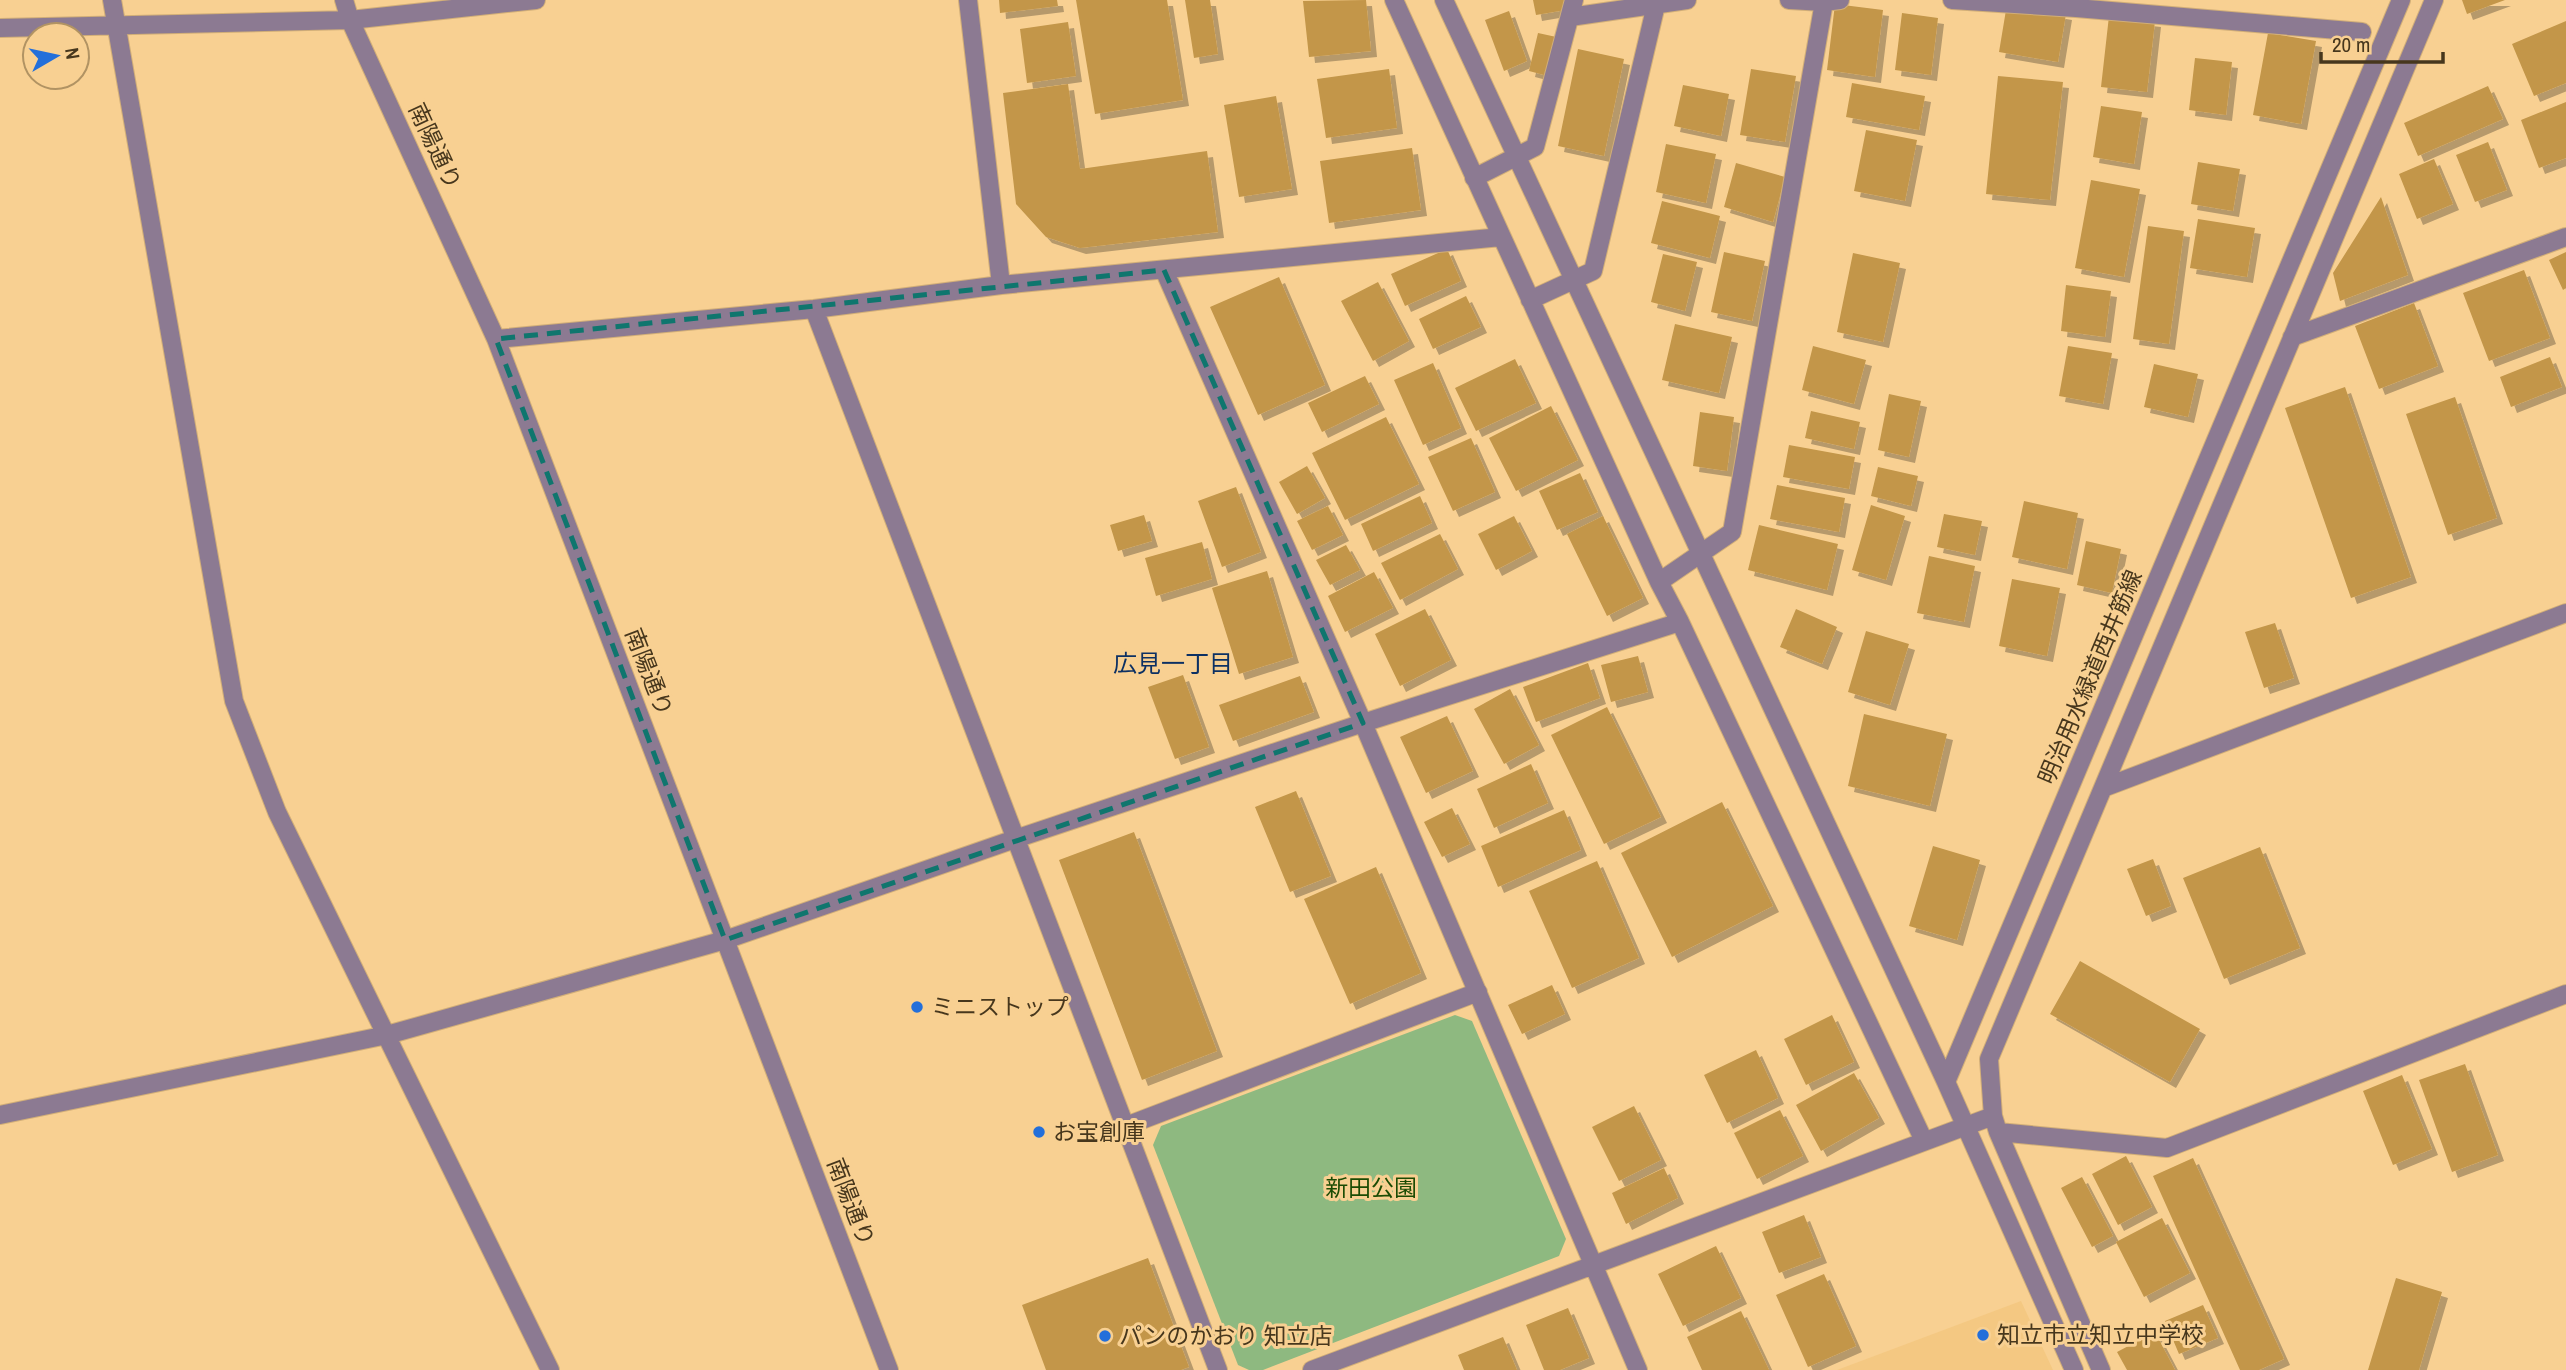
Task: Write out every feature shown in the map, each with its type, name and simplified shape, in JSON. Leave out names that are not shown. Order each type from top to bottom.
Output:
[{"type":"street","points":[[111,0],[234,701],[277,812],[550,1370]]},
{"type":"street","name":"南陽通り","points":[[344,0],[496,339],[889,1370]]},
{"type":"street","points":[[0,28],[351,20],[536,0]]},
{"type":"street","points":[[968,0],[1001,285]]},
{"type":"street","points":[[1394,0],[1659,582],[1924,1141]]},
{"type":"street","points":[[1444,0],[1946,1082],[2074,1370]]},
{"type":"street","points":[[1475,178],[1535,147],[1572,9],[1656,5],[1687,0]]},
{"type":"street","points":[[1659,582],[1732,532],[1832,1],[1789,0]]},
{"type":"street","points":[[1952,0],[2362,32]]},
{"type":"street","name":"明治用水緑道西井筋線","points":[[1946,1082],[2401,0]]},
{"type":"street","points":[[2101,1370],[1995,1124],[1989,1059],[2434,0]]},
{"type":"street","points":[[1530,300],[1593,271],[1656,5]]},
{"type":"street","points":[[496,339],[814,309],[1001,285],[1501,237]]},
{"type":"street","points":[[2292,337],[2566,237]]},
{"type":"street","points":[[1164,270],[1363,723],[1638,1370]]},
{"type":"street","points":[[814,309],[1217,1370]]},
{"type":"street","points":[[2103,788],[2566,613]]},
{"type":"street","points":[[0,1115],[387,1035],[725,940],[1015,839],[1363,723],[1680,622]]},
{"type":"street","points":[[1126,1126],[1478,992]]},
{"type":"street","points":[[1312,1370],[1965,1126],[1995,1124],[2166,1148],[2566,993]]},
{"type":"highlighted area","points":[[1164,270],[1363,723],[725,940],[496,339]]},
{"type":"shaded area","name":"知立市立知立中学校","points":[[2021,1301],[2053,1370],[1837,1370]]},
{"type":"green space","name":"新田公園","points":[[1455,1015],[1472,1021],[1566,1239],[1559,1256],[1263,1370],[1249,1370],[1238,1365],[1153,1145],[1161,1126]]},
{"type":"building","points":[[999,0],[1057,0],[1058,6],[1000,13]]},
{"type":"building","points":[[1076,0],[1167,0],[1183,100],[1095,114]]},
{"type":"building","points":[[1185,0],[1210,0],[1218,54],[1194,58]]},
{"type":"building","points":[[1366,0],[1371,51],[1309,57],[1303,1]]},
{"type":"building","points":[[1533,0],[1570,0],[1571,9],[1536,15]]},
{"type":"building","points":[[2462,0],[2505,0],[2467,14]]},
{"type":"building","points":[[1835,4],[1883,10],[1875,77],[1827,70]]},
{"type":"building","points":[[2007,4],[2066,14],[2058,62],[1999,52]]},
{"type":"building","points":[[1509,11],[1527,61],[1504,71],[1485,20]]},
{"type":"building","points":[[1902,13],[1938,18],[1931,75],[1895,70]]},
{"type":"building","points":[[2109,16],[2155,21],[2147,92],[2101,87]]},
{"type":"building","points":[[2566,21],[2566,83],[2534,96],[2512,44]]},
{"type":"building","points":[[1068,22],[1076,76],[1027,83],[1020,29]]},
{"type":"building","points":[[1538,33],[1561,38],[1552,77],[1529,71]]},
{"type":"building","points":[[2268,33],[2316,41],[2301,124],[2253,115]]},
{"type":"building","points":[[1578,49],[1624,59],[1604,156],[1558,146]]},
{"type":"building","points":[[2195,58],[2232,62],[2226,115],[2189,110]]},
{"type":"building","points":[[1389,69],[1397,128],[1326,138],[1317,79]]},
{"type":"building","points":[[1751,69],[1796,76],[1785,142],[1740,135]]},
{"type":"building","points":[[1998,76],[2063,82],[2050,200],[1986,194]]},
{"type":"building","points":[[1852,83],[1925,96],[1919,130],[1846,117]]},
{"type":"building","points":[[1068,84],[1080,169],[1207,151],[1218,232],[1080,248],[1046,237],[1016,204],[1003,93]]},
{"type":"building","points":[[1683,85],[1729,94],[1721,136],[1674,126]]},
{"type":"building","points":[[2488,86],[2503,119],[2418,156],[2404,123]]},
{"type":"building","points":[[1276,96],[1292,189],[1239,197],[1224,105]]},
{"type":"building","points":[[2566,102],[2566,158],[2539,168],[2521,120]]},
{"type":"building","points":[[2101,106],[2142,112],[2134,164],[2093,157]]},
{"type":"building","points":[[1866,130],[1917,140],[1905,201],[1854,191]]},
{"type":"building","points":[[2488,142],[2507,190],[2475,202],[2456,155]]},
{"type":"building","points":[[1666,144],[1716,154],[1706,203],[1656,192]]},
{"type":"building","points":[[1412,148],[1421,210],[1329,223],[1320,161]]},
{"type":"building","points":[[2434,159],[2453,204],[2417,219],[2399,174]]},
{"type":"building","points":[[2198,162],[2240,169],[2233,211],[2191,204]]},
{"type":"building","points":[[1736,163],[1785,177],[1773,222],[1724,207]]},
{"type":"building","points":[[2091,180],[2140,189],[2124,277],[2075,268]]},
{"type":"building","points":[[2381,197],[2408,275],[2340,301],[2333,273]]},
{"type":"building","points":[[1662,201],[1720,216],[1710,258],[1651,243]]},
{"type":"building","points":[[2198,219],[2255,228],[2247,277],[2190,268]]},
{"type":"building","points":[[2148,226],[2184,231],[2169,344],[2133,339]]},
{"type":"building","points":[[1447,249],[1461,281],[1405,306],[1391,274]]},
{"type":"building","points":[[1724,252],[1765,261],[1752,321],[1711,312]]},
{"type":"building","points":[[2566,252],[2566,288],[2563,290],[2549,260]]},
{"type":"building","points":[[1853,253],[1900,263],[1883,342],[1837,332]]},
{"type":"building","points":[[1663,254],[1697,262],[1685,311],[1651,302]]},
{"type":"building","points":[[2524,270],[2550,338],[2489,361],[2463,293]]},
{"type":"building","points":[[1279,277],[1325,385],[1258,415],[1210,307]]},
{"type":"building","points":[[1378,282],[1409,341],[1373,361],[1341,301]]},
{"type":"building","points":[[2066,285],[2111,291],[2105,337],[2061,331]]},
{"type":"building","points":[[1466,296],[1481,327],[1433,349],[1419,319]]},
{"type":"building","points":[[2414,303],[2438,366],[2379,389],[2355,326]]},
{"type":"building","points":[[1675,324],[1732,337],[1719,393],[1662,380]]},
{"type":"building","points":[[1813,346],[1866,360],[1854,404],[1802,390]]},
{"type":"building","points":[[2068,346],[2112,353],[2103,404],[2059,396]]},
{"type":"building","points":[[2550,357],[2562,387],[2511,407],[2500,377]]},
{"type":"building","points":[[1515,359],[1536,403],[1476,431],[1455,388]]},
{"type":"building","points":[[1433,363],[1461,428],[1423,445],[1394,380]]},
{"type":"building","points":[[2154,364],[2198,374],[2188,417],[2144,407]]},
{"type":"building","points":[[1365,376],[1379,404],[1322,432],[1308,403]]},
{"type":"building","points":[[2345,387],[2411,577],[2351,598],[2285,408]]},
{"type":"building","points":[[1889,394],[1921,401],[1909,457],[1878,450]]},
{"type":"building","points":[[2455,397],[2497,518],[2448,535],[2406,414]]},
{"type":"building","points":[[1551,406],[1578,460],[1516,491],[1489,438]]},
{"type":"building","points":[[1811,411],[1860,422],[1854,449],[1805,438]]},
{"type":"building","points":[[1700,412],[1734,417],[1727,471],[1693,466]]},
{"type":"building","points":[[1386,417],[1419,484],[1345,520],[1312,453]]},
{"type":"building","points":[[1471,438],[1495,492],[1453,511],[1428,457]]},
{"type":"building","points":[[1789,445],[1855,457],[1849,489],[1783,477]]},
{"type":"building","points":[[1307,466],[1325,498],[1297,514],[1279,482]]},
{"type":"building","points":[[1878,467],[1918,476],[1911,506],[1871,496]]},
{"type":"building","points":[[1580,473],[1598,512],[1557,530],[1539,491]]},
{"type":"building","points":[[1777,485],[1845,498],[1839,532],[1770,519]]},
{"type":"building","points":[[1236,487],[1261,552],[1222,567],[1198,501]]},
{"type":"building","points":[[1420,496],[1432,523],[1373,551],[1361,524]]},
{"type":"building","points":[[2024,501],[2078,513],[2067,569],[2012,557]]},
{"type":"building","points":[[1871,505],[1905,516],[1886,580],[1852,570]]},
{"type":"building","points":[[1328,506],[1343,535],[1312,550],[1297,521]]},
{"type":"building","points":[[1944,514],[1982,521],[1975,555],[1937,547]]},
{"type":"building","points":[[1144,515],[1152,541],[1118,551],[1110,525]]},
{"type":"building","points":[[1514,516],[1532,551],[1496,570],[1478,534]]},
{"type":"building","points":[[1603,516],[1643,598],[1607,616],[1567,534]]},
{"type":"building","points":[[1759,525],[1838,544],[1827,590],[1748,570]]},
{"type":"building","points":[[1440,534],[1458,569],[1400,600],[1381,563]]},
{"type":"building","points":[[2086,541],[2121,549],[2112,593],[2077,585]]},
{"type":"building","points":[[1202,542],[1212,579],[1156,596],[1145,558]]},
{"type":"building","points":[[1346,545],[1360,570],[1330,585],[1316,560]]},
{"type":"building","points":[[1929,556],[1975,566],[1964,622],[1917,613]]},
{"type":"building","points":[[1267,571],[1293,657],[1239,674],[1212,588]]},
{"type":"building","points":[[1374,572],[1393,608],[1345,632],[1328,596]]},
{"type":"building","points":[[2012,579],[2060,588],[2047,656],[1999,646]]},
{"type":"building","points":[[1425,609],[1451,660],[1400,686],[1375,634]]},
{"type":"building","points":[[1796,609],[1837,627],[1822,664],[1780,647]]},
{"type":"building","points":[[2275,623],[2294,678],[2264,688],[2245,632]]},
{"type":"building","points":[[1866,631],[1909,644],[1890,705],[1848,692]]},
{"type":"building","points":[[1638,656],[1648,692],[1611,702],[1601,665]]},
{"type":"building","points":[[1588,663],[1600,698],[1536,722],[1523,687]]},
{"type":"building","points":[[1183,675],[1209,747],[1175,759],[1148,687]]},
{"type":"building","points":[[1300,676],[1314,712],[1233,741],[1219,705]]},
{"type":"building","points":[[1510,689],[1539,745],[1504,764],[1474,709]]},
{"type":"building","points":[[1607,707],[1661,817],[1604,844],[1551,735]]},
{"type":"building","points":[[1864,714],[1947,734],[1930,806],[1848,786]]},
{"type":"building","points":[[1447,716],[1473,771],[1426,793],[1400,737]]},
{"type":"building","points":[[1531,764],[1548,803],[1494,828],[1477,789]]},
{"type":"building","points":[[1296,791],[1331,876],[1290,892],[1255,807]]},
{"type":"building","points":[[1722,802],[1773,906],[1672,957],[1621,853]]},
{"type":"building","points":[[1452,808],[1470,844],[1442,857],[1424,822]]},
{"type":"building","points":[[1564,810],[1581,850],[1498,887],[1481,846]]},
{"type":"building","points":[[1134,832],[1217,1051],[1142,1080],[1059,860]]},
{"type":"building","points":[[1933,846],[1980,860],[1957,940],[1909,926]]},
{"type":"building","points":[[2260,847],[2300,948],[2224,979],[2183,878]]},
{"type":"building","points":[[2153,859],[2171,906],[2146,916],[2127,869]]},
{"type":"building","points":[[1597,861],[1639,958],[1572,988],[1529,891]]},
{"type":"building","points":[[1376,867],[1421,973],[1350,1004],[1304,899]]},
{"type":"building","points":[[2080,961],[2200,1029],[2170,1082],[2050,1014]]},
{"type":"building","points":[[1552,985],[1565,1014],[1522,1034],[1508,1005]]},
{"type":"building","points":[[1832,1015],[1854,1062],[1806,1085],[1784,1039]]},
{"type":"building","points":[[1756,1050],[1778,1098],[1727,1123],[1704,1075]]},
{"type":"building","points":[[2465,1064],[2498,1155],[2452,1172],[2419,1080]]},
{"type":"building","points":[[1854,1073],[1879,1118],[1821,1151],[1796,1105]]},
{"type":"building","points":[[2402,1075],[2432,1149],[2393,1165],[2363,1091]]},
{"type":"building","points":[[1634,1106],[1661,1160],[1619,1181],[1592,1127]]},
{"type":"building","points":[[1780,1110],[1803,1156],[1757,1179],[1734,1133]]},
{"type":"building","points":[[2126,1156],[2152,1207],[2118,1225],[2092,1174]]},
{"type":"building","points":[[2193,1158],[2284,1359],[2259,1370],[2240,1370],[2153,1176]]},
{"type":"building","points":[[1664,1168],[1678,1198],[1626,1224],[1612,1193]]},
{"type":"building","points":[[2082,1177],[2113,1236],[2092,1247],[2061,1188]]},
{"type":"building","points":[[1804,1215],[1821,1257],[1779,1273],[1762,1232]]},
{"type":"building","points":[[2162,1218],[2190,1273],[2144,1297],[2116,1242]]},
{"type":"building","points":[[1716,1246],[1741,1298],[1683,1326],[1658,1274]]},
{"type":"building","name":"パンのかおり 知立店","points":[[1148,1258],[1189,1367],[1181,1370],[1046,1370],[1022,1305]]},
{"type":"building","points":[[1824,1274],[1856,1346],[1808,1367],[1776,1295]]},
{"type":"building","points":[[2396,1278],[2442,1292],[2419,1370],[2368,1370]]},
{"type":"building","points":[[2203,1305],[2218,1338],[2179,1354],[2165,1321]]},
{"type":"building","points":[[1568,1308],[1589,1358],[1560,1370],[1544,1370],[1526,1325]]},
{"type":"building","points":[[1741,1311],[1769,1370],[1702,1370],[1687,1337]]},
{"type":"building","points":[[2155,1332],[2175,1370],[2127,1370],[2117,1352]]},
{"type":"building","points":[[1503,1337],[1517,1370],[1464,1370],[1458,1355]]},
{"type":"place","name":"ミニストップ","points":[[917,1007]]},
{"type":"place","name":"お宝創庫","points":[[1039,1132]]},
{"type":"place","name":"知立市立知立中学校","points":[[1983,1335]]},
{"type":"place","name":"パンのかおり 知立店","points":[[1105,1336]]},
{"type":"district","name":"広見一丁目","points":[[1173,664]]}]
